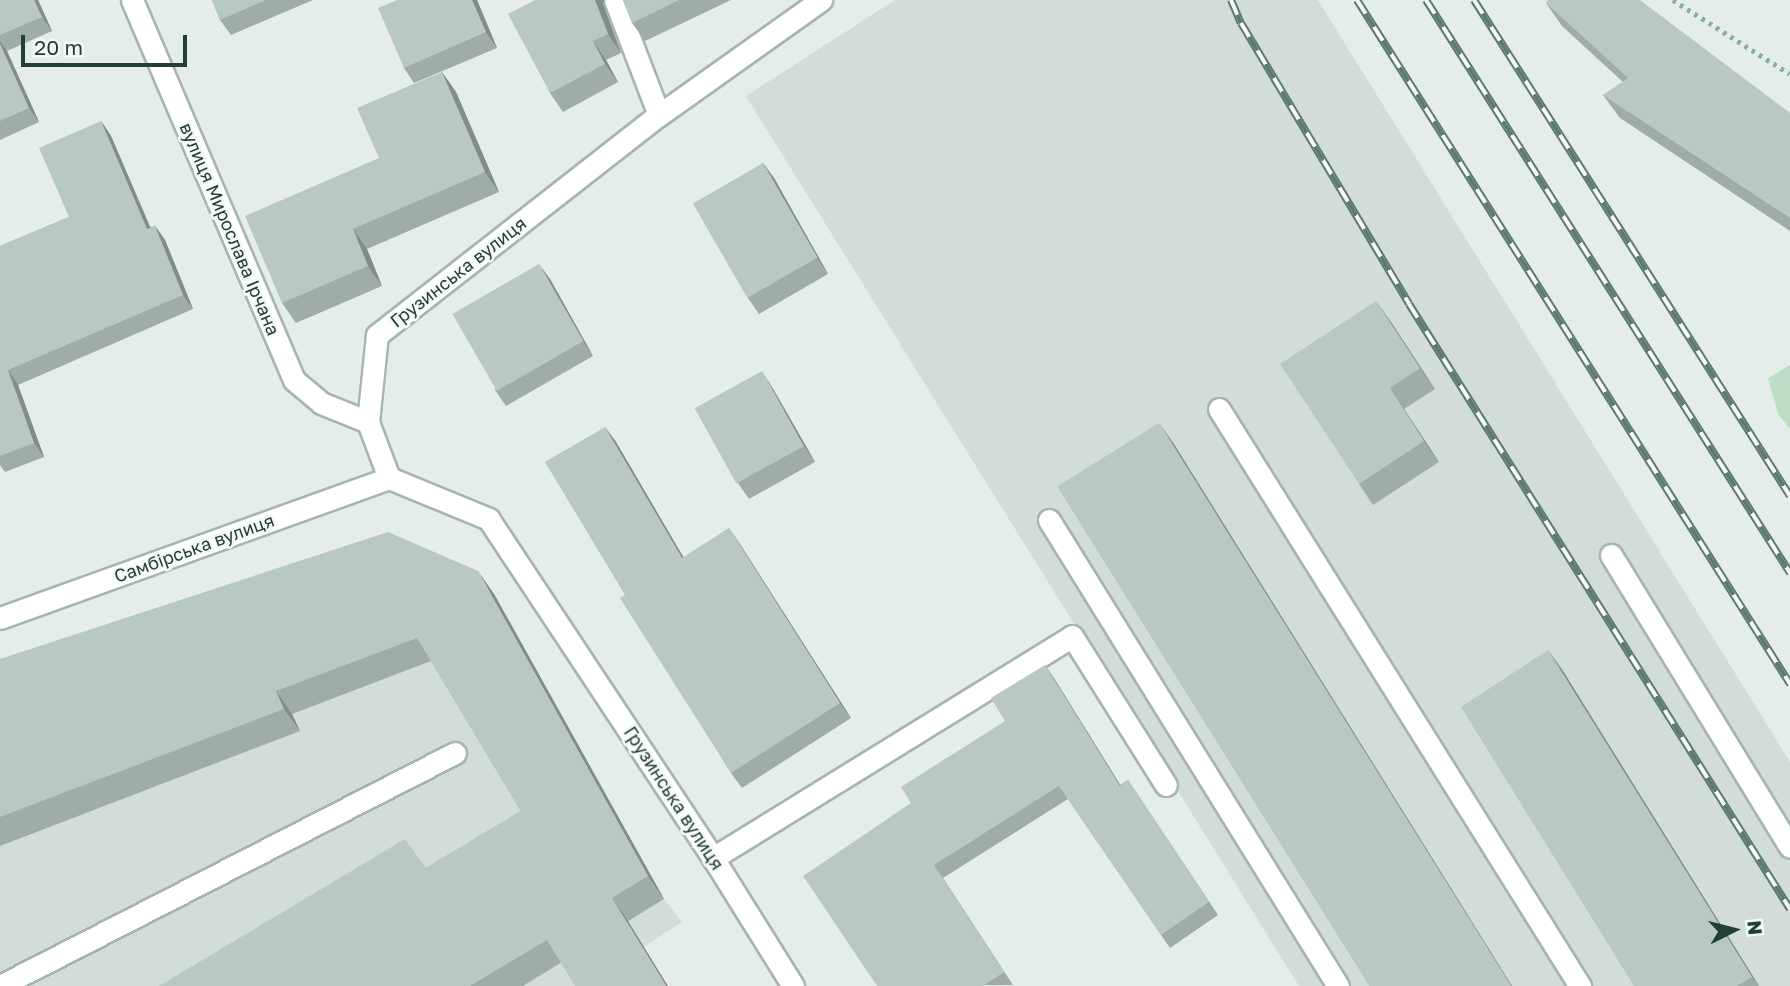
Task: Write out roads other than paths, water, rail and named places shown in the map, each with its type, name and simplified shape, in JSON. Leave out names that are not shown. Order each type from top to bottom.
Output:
[{"type":"street","name":"вулиця Мирослава Ірчана","points":[[132,0],[294,380],[321,403],[368,422]]},
{"type":"street","points":[[615,0],[659,115]]},
{"type":"street","name":"Грузинська вулиця","points":[[793,986],[713,858],[489,519],[389,478],[368,422],[377,335],[659,115],[821,0]]},
{"type":"street","points":[[1219,410],[1580,986]]},
{"type":"street","name":"Самбірська вулиця","points":[[0,618],[389,478]]},
{"type":"street","points":[[1049,520],[1338,986]]},
{"type":"street","points":[[1611,555],[1790,847]]},
{"type":"street","points":[[713,858],[1072,636],[1166,785]]},
{"type":"street","points":[[0,986],[455,753]]},
{"type":"railway","points":[[1231,0],[1241,23],[1409,304],[1790,909]]},
{"type":"railway","points":[[1357,0],[1790,684]]},
{"type":"railway","points":[[1426,0],[1790,573]]},
{"type":"railway","points":[[1474,0],[1790,496]]}]
